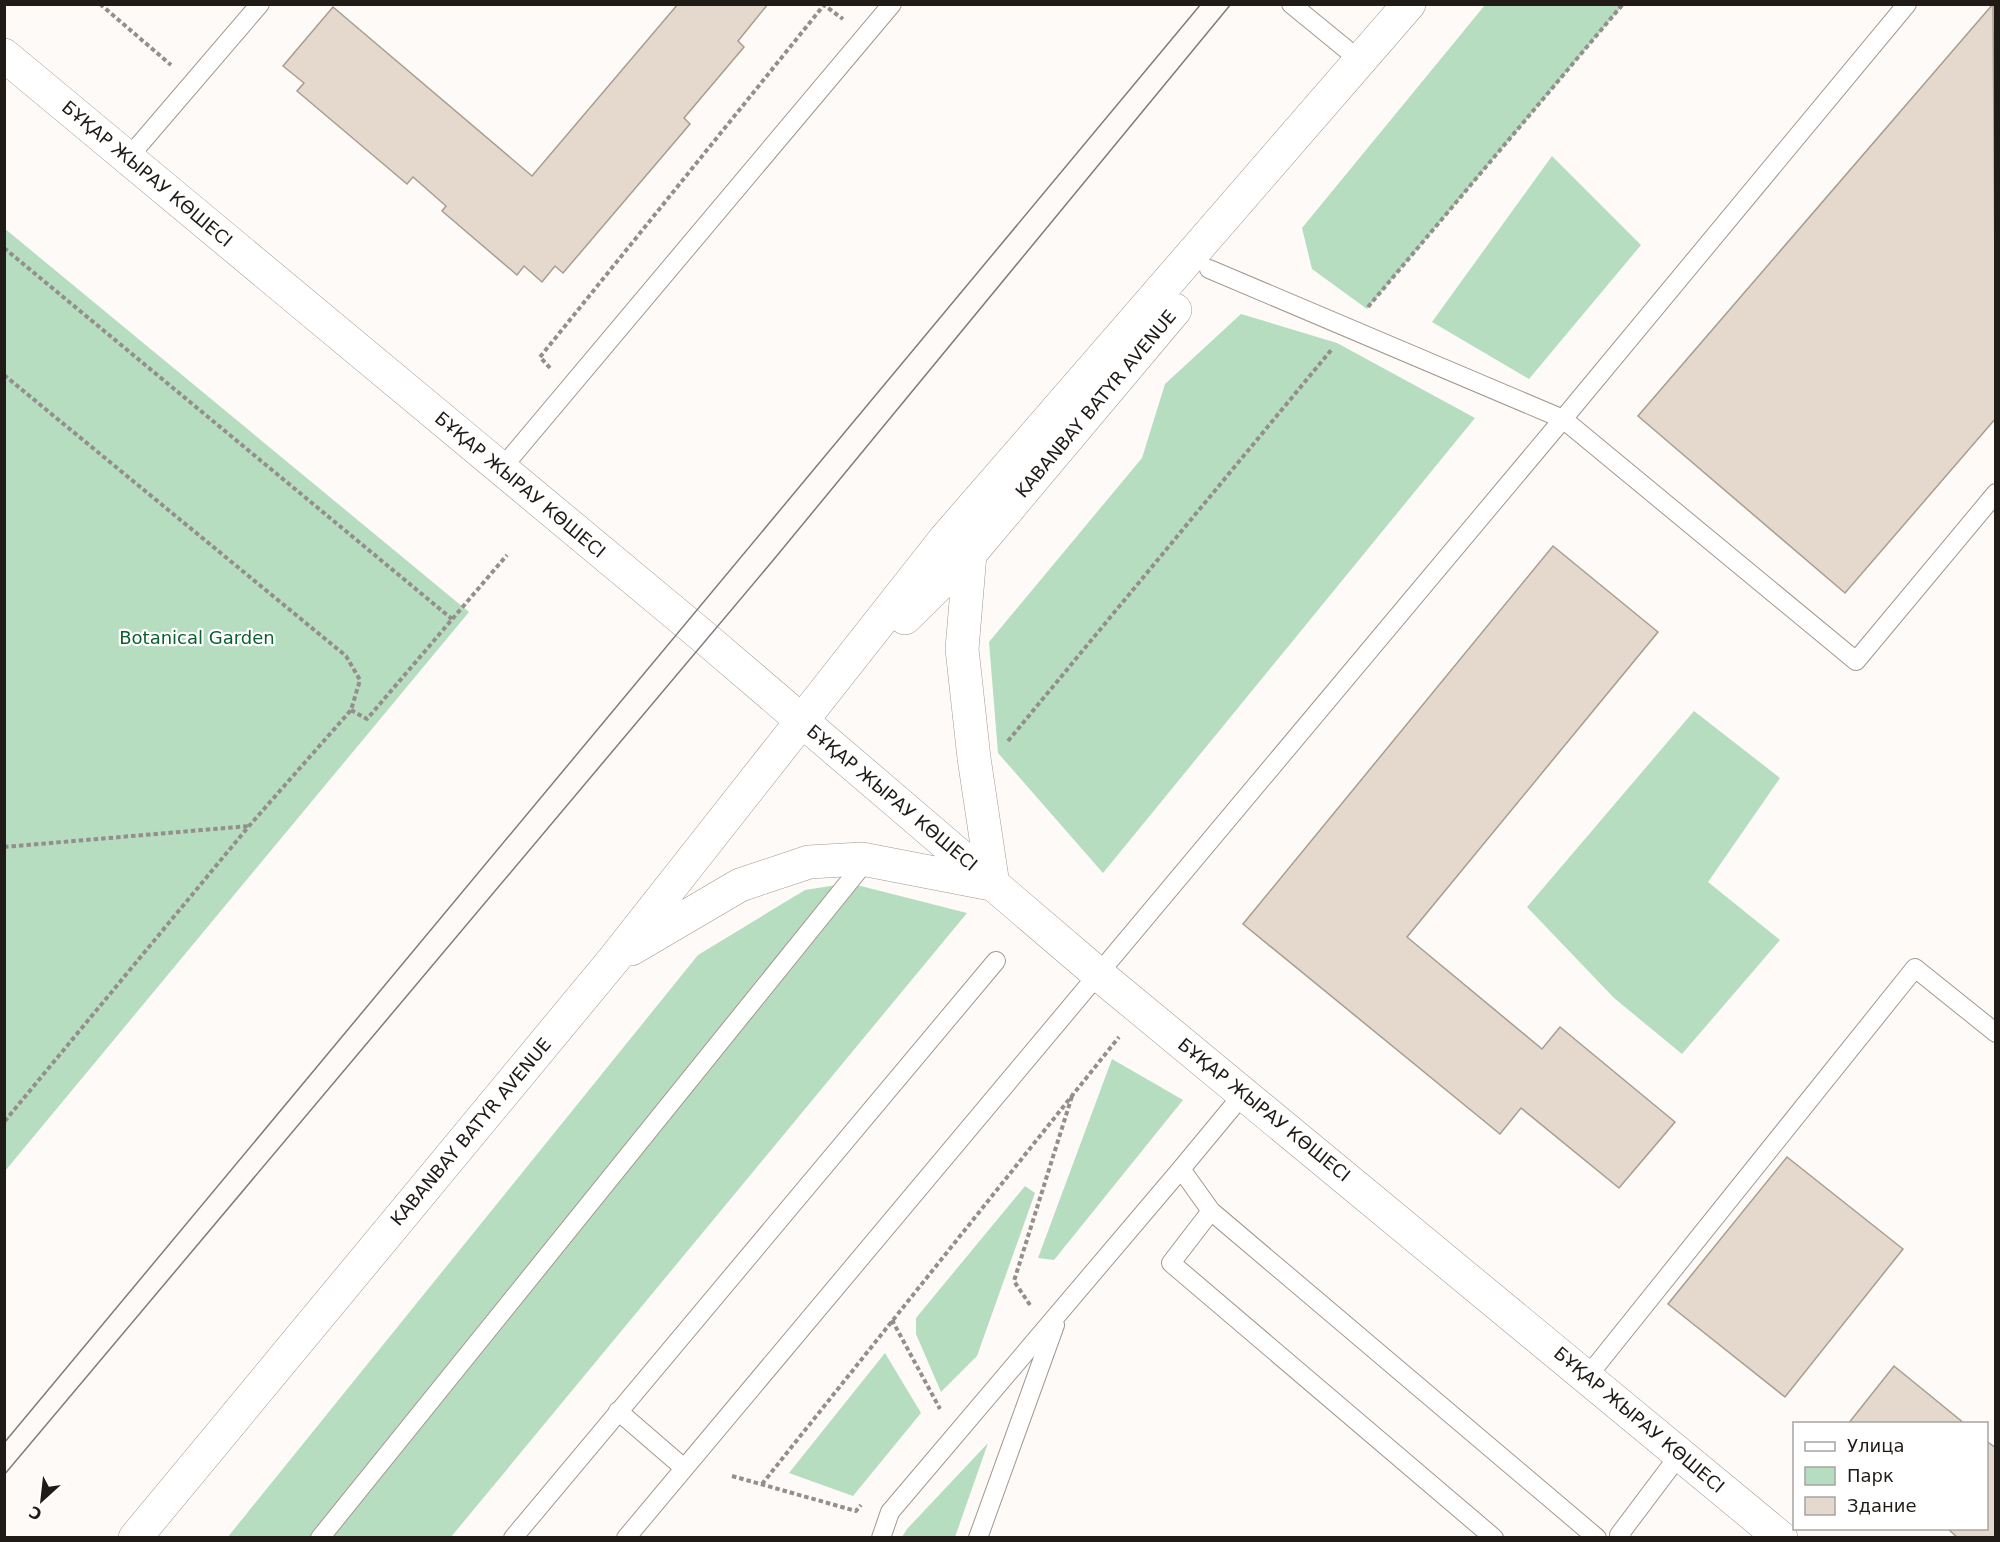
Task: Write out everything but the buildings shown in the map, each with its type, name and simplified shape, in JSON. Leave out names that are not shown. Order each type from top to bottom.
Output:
[{"type":"main road","name":"KABANBAY BATYR AVENUE","points":[[135,1538],[615,958],[945,539],[1362,62],[1409,4]]},
{"type":"main road","name":"БҰҚАР ЖЫРАУ КӨШЕСІ","points":[[4,55],[801,721],[1097,974],[1782,1538]]},
{"type":"main road","name":"KABANBAY BATYR AVENUE","points":[[801,721],[970,554],[1209,269],[1278,183],[1362,62]]},
{"type":"main road","points":[[615,958],[740,885],[808,862],[861,859],[993,885],[974,758],[962,649],[970,554]]},
{"type":"lane","points":[[128,158],[260,4]]},
{"type":"lane","points":[[501,469],[892,4]]},
{"type":"lane","points":[[1291,4],[1362,62]]},
{"type":"lane","points":[[626,1538],[1563,419],[1906,4]]},
{"type":"lane","points":[[1209,269],[1563,419],[1856,661],[1995,493]]},
{"type":"lane","points":[[320,1538],[861,867]]},
{"type":"lane","points":[[513,1538],[996,962]]},
{"type":"lane","points":[[1587,1377],[1915,968],[1995,1033]]},
{"type":"lane","points":[[881,1538],[890,1512],[1244,1093]]},
{"type":"lane","points":[[1181,1169],[1211,1211],[1597,1538]]},
{"type":"lane","points":[[1211,1211],[1171,1263],[1494,1538]]},
{"type":"lane","points":[[978,1538],[1059,1313]]},
{"type":"lane","points":[[618,1411],[684,1468]]},
{"type":"lane","points":[[1619,1537],[1680,1454]]},
{"type":"path","points":[[100,4],[193,83]]},
{"type":"path","points":[[1005,744],[1623,4]]},
{"type":"path","points":[[568,388],[540,357],[824,5],[866,35]]},
{"type":"path","points":[[4,248],[452,619]]},
{"type":"path","points":[[4,375],[346,656],[360,680],[351,710],[249,826],[4,1122]]},
{"type":"path","points":[[351,710],[367,719],[507,555]]},
{"type":"path","points":[[4,847],[249,826]]},
{"type":"path","points":[[762,1484],[1075,1089],[1124,1031]]},
{"type":"path","points":[[1030,1305],[1014,1281],[1075,1089]]},
{"type":"path","points":[[1022,1314],[1037,1296]]},
{"type":"path","points":[[892,1320],[941,1411],[948,1402]]},
{"type":"path","points":[[732,1476],[856,1511],[864,1502]]},
{"type":"green space","points":[[1485,5],[1623,5],[1367,309],[1312,269],[1302,228]]},
{"type":"green space","points":[[1552,156],[1641,245],[1529,379],[1432,322]]},
{"type":"green space","name":"Botanical Garden","points":[[4,228],[469,612],[5,1171],[4,1171]]},
{"type":"green space","points":[[1241,314],[1337,343],[1475,418],[1103,873],[998,753],[989,642],[1142,458],[1165,384]]},
{"type":"green space","points":[[1694,711],[1780,778],[1708,882],[1780,940],[1682,1054],[1614,998],[1527,907]]},
{"type":"green space","points":[[849,883],[967,913],[451,1537],[227,1538],[698,955],[805,890]]},
{"type":"green space","points":[[1112,1059],[1183,1100],[1054,1260],[1038,1258]]},
{"type":"green space","points":[[1025,1186],[1035,1193],[977,1356],[941,1392],[916,1334],[916,1318]]},
{"type":"green space","points":[[885,1353],[921,1413],[853,1496],[789,1473]]},
{"type":"green space","points":[[988,1443],[955,1537],[902,1537],[907,1529]]},
{"type":"tram line","points":[[4,1443],[1201,4]]},
{"type":"tram line","points":[[4,1475],[775,558],[1231,4]]}]
